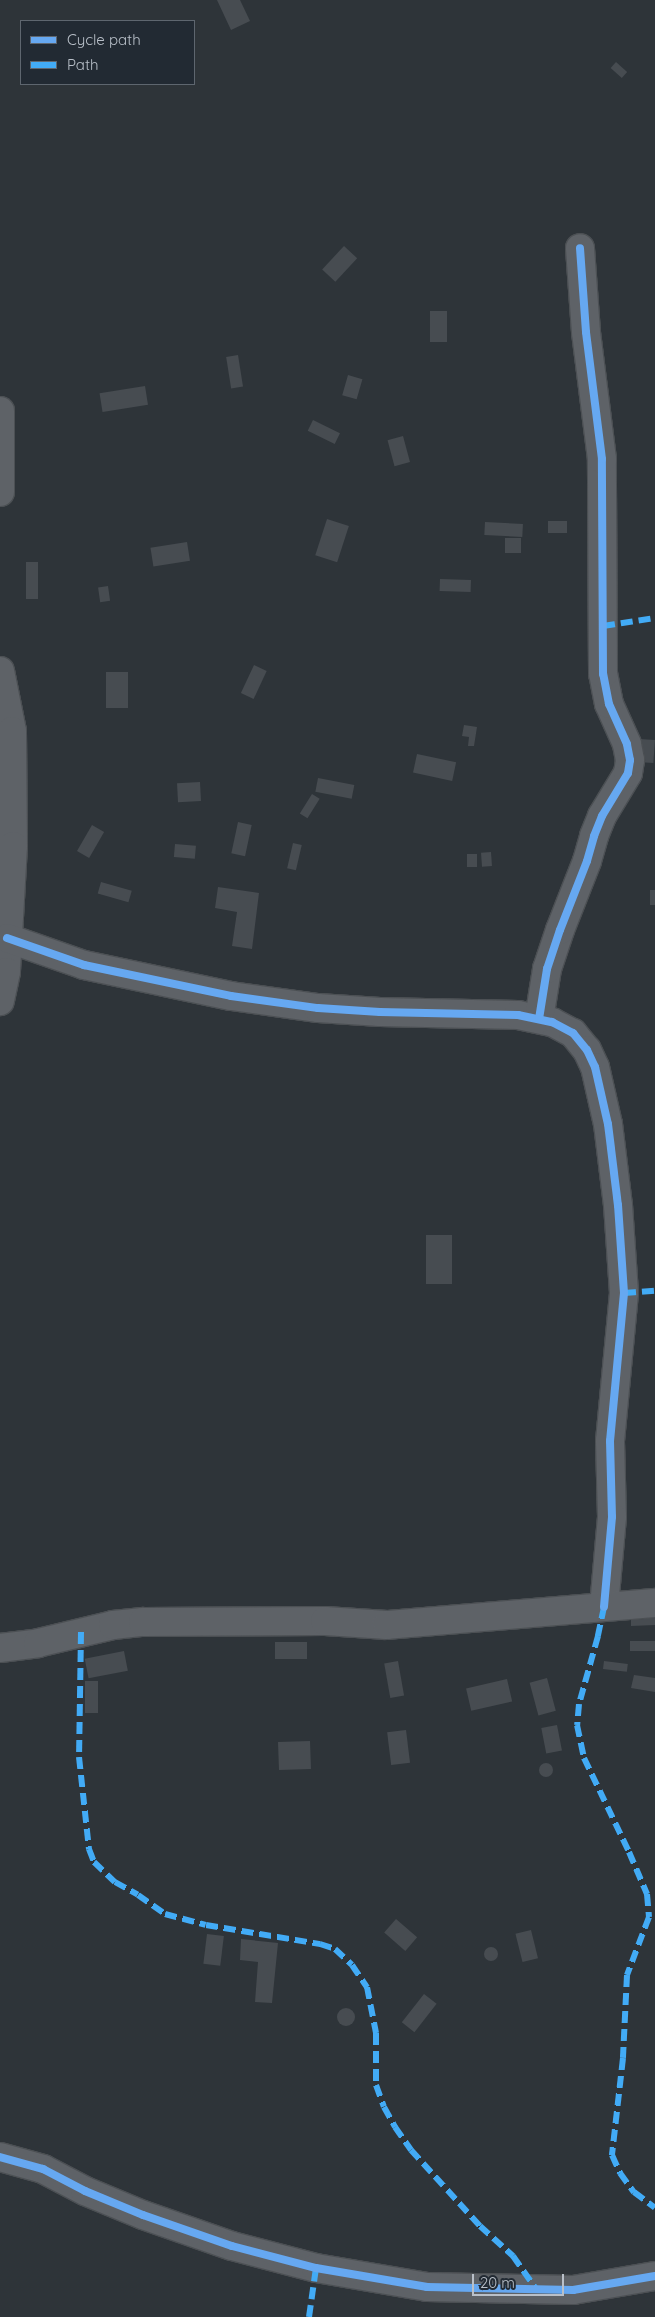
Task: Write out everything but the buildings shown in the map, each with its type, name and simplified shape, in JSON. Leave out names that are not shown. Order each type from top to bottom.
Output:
[{"type":"street","points":[[539,1019],[547,969],[560,930],[587,861],[597,829],[628,773],[630,760],[627,744],[608,704],[603,674],[602,459],[586,332],[580,248]]},
{"type":"street","points":[[0,411],[0,492]]},
{"type":"street","points":[[0,672],[8,703],[12,741],[14,846],[6,972],[0,1001]]},
{"type":"street","points":[[7,938],[84,964],[231,996],[345,1010],[424,1014],[518,1015],[552,1022],[574,1034],[591,1058],[608,1124],[617,1197],[624,1293],[610,1441],[612,1517],[604,1607]]},
{"type":"street","points":[[0,1648],[38,1643],[113,1625],[143,1622],[325,1621],[387,1624],[655,1603]]},
{"type":"street","points":[[0,2157],[43,2169],[85,2191],[143,2215],[232,2246],[316,2268],[427,2287],[573,2290],[655,2276]]},
{"type":"marked path","points":[[603,626],[655,618]]},
{"type":"marked path","points":[[624,1293],[655,1291]]},
{"type":"marked path","points":[[604,1607],[579,1704],[577,1725],[584,1758],[647,1894],[649,1917],[627,1975],[623,2058],[612,2155],[620,2173],[634,2192],[655,2208]]},
{"type":"marked path","points":[[81,1632],[79,1757],[89,1849],[94,1862],[115,1882],[165,1914],[206,1925],[320,1944],[335,1949],[352,1965],[367,1987],[376,2033],[376,2085],[384,2107],[395,2127],[411,2150],[480,2226],[513,2256],[535,2288]]},
{"type":"marked path","points":[[309,2317],[316,2268]]},
{"type":"cycle path","points":[[539,1019],[547,969],[560,930],[602,816],[628,773],[630,760],[627,744],[609,704],[603,674],[602,459],[586,332],[580,248]]},
{"type":"cycle path","points":[[7,938],[84,965],[231,996],[318,1008],[380,1012],[518,1015],[552,1022],[573,1033],[587,1050],[595,1067],[608,1124],[618,1205],[624,1293],[610,1441],[612,1517],[604,1607]]},
{"type":"cycle path","points":[[0,2157],[43,2169],[85,2191],[143,2215],[232,2246],[316,2268],[427,2287],[573,2290],[655,2276]]}]
